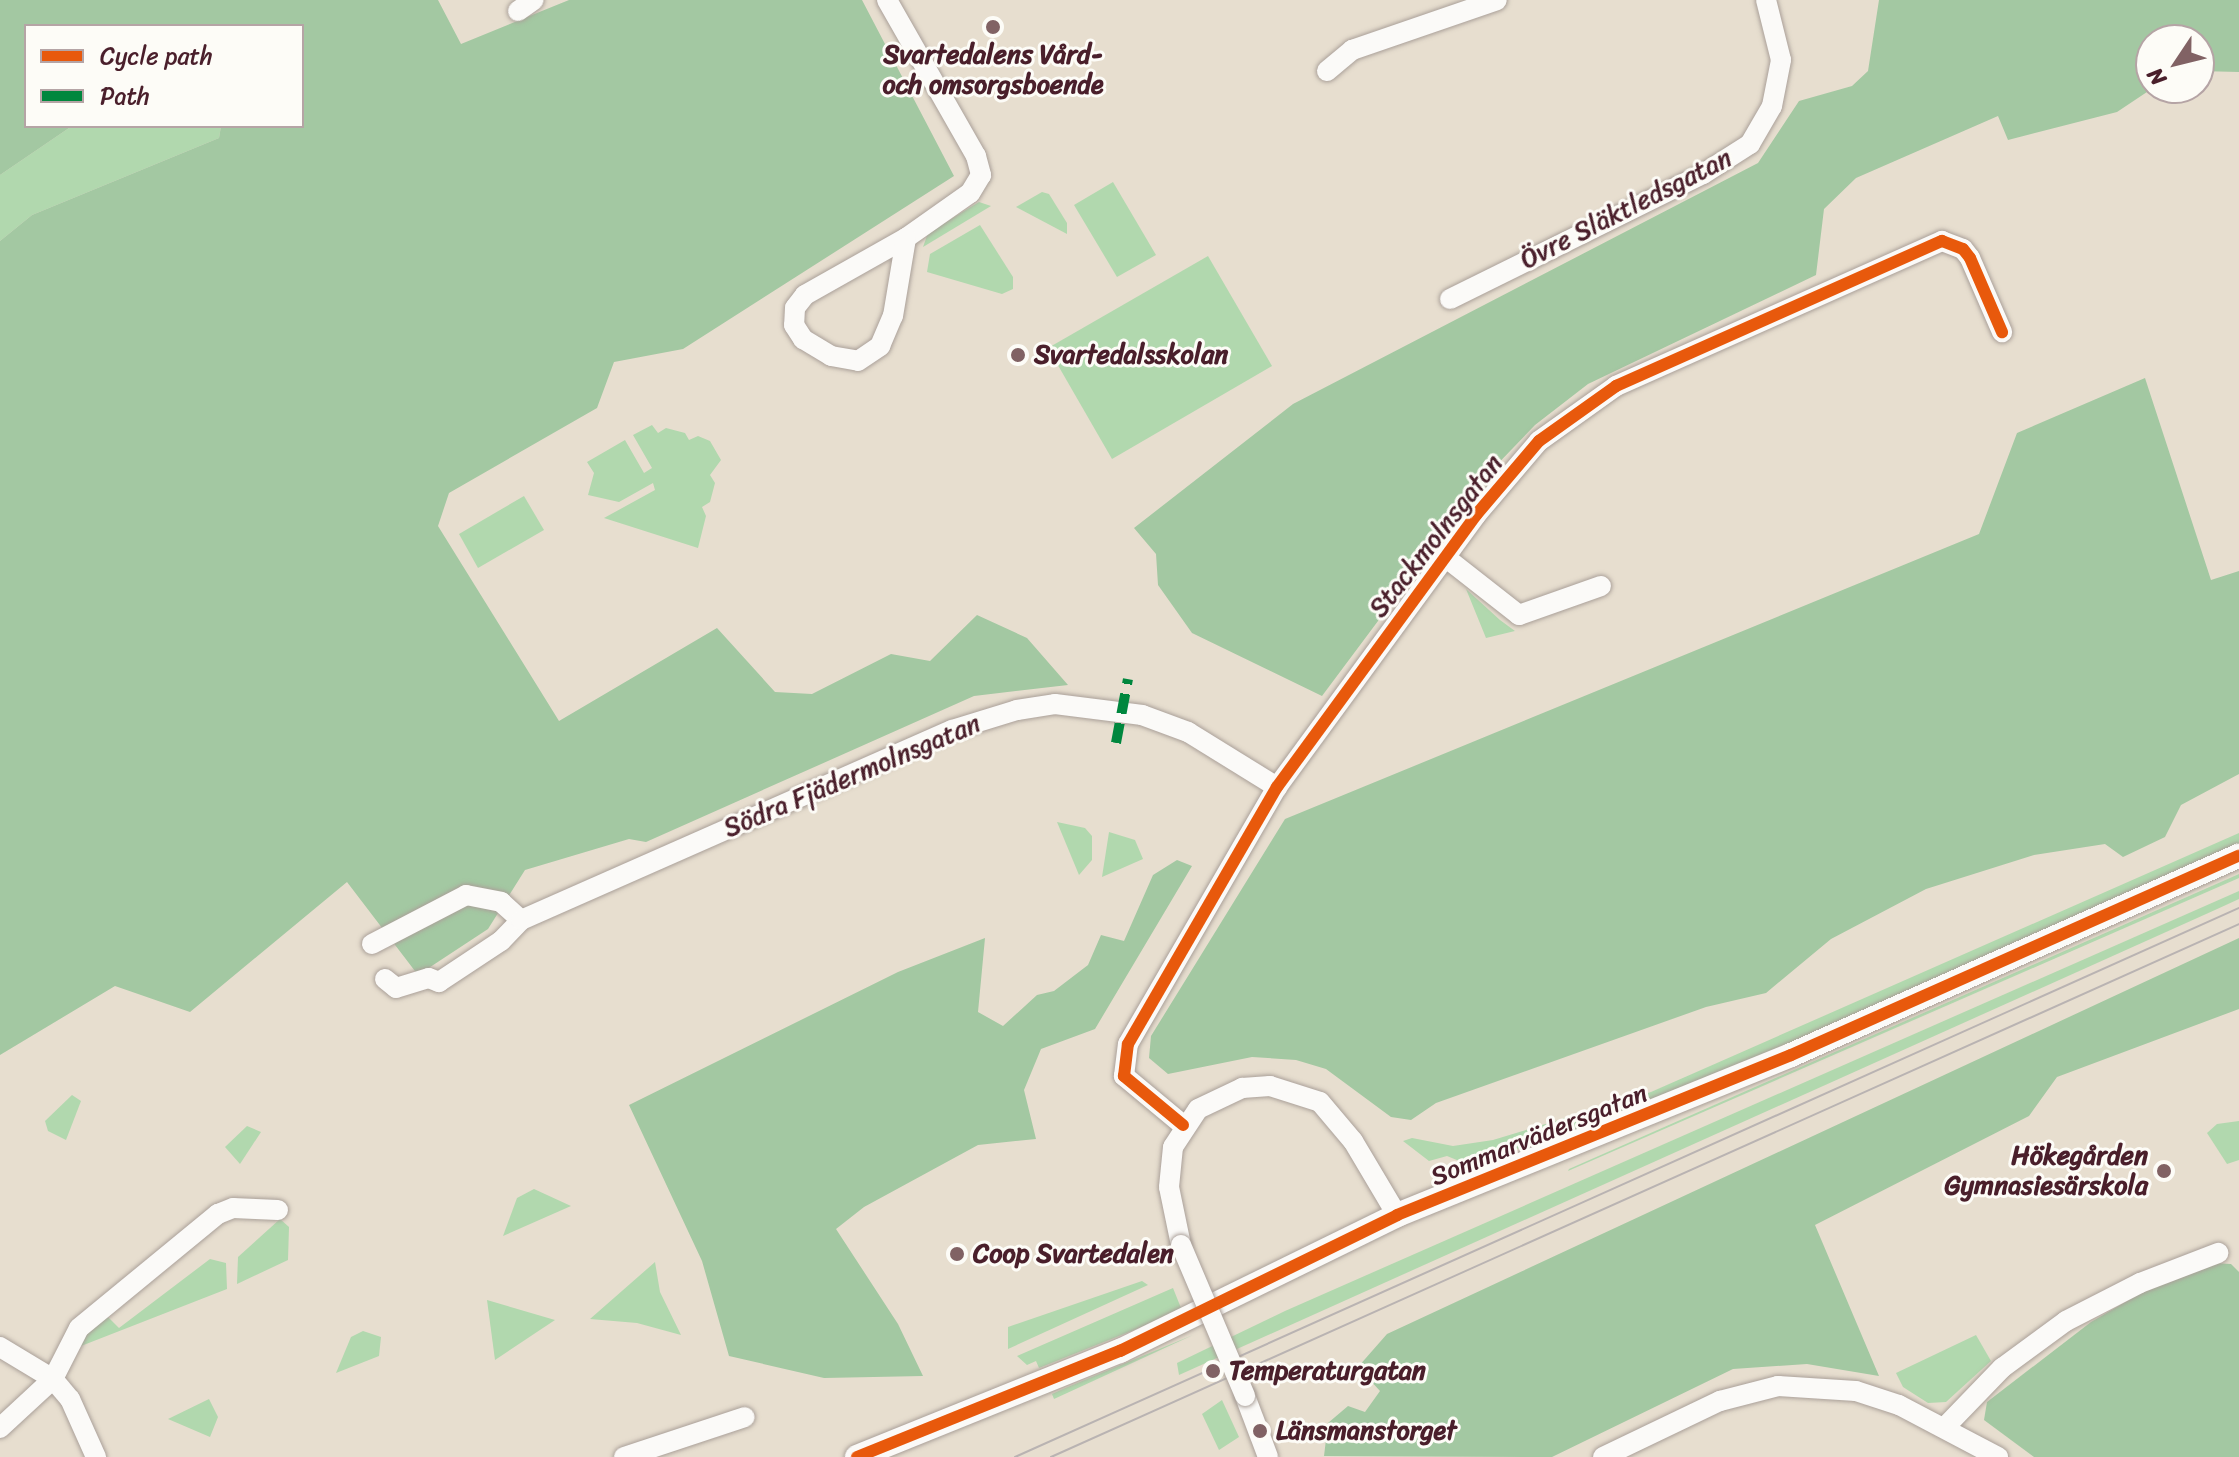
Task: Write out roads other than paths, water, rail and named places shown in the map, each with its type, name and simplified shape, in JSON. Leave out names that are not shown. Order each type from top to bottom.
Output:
[{"type":"street","points":[[887,0],[976,156],[981,175],[970,193],[906,238],[805,295],[795,308],[794,325],[803,339],[831,356],[858,361],[880,346],[893,316],[906,238]]},
{"type":"street","points":[[1327,71],[1352,50],[1497,0]]},
{"type":"street","name":"Övre Släktledsgatan","points":[[1450,299],[1703,174],[1750,144],[1772,106],[1779,71],[1766,0]]},
{"type":"street","name":"Stackmolnsgatan","points":[[1183,1125],[1132,1087],[1124,1076],[1123,1058],[1277,787],[1445,557],[1539,441],[1616,386],[1942,241],[1963,249],[1970,258],[2002,332]]},
{"type":"street","name":"Stackmolnsgatan","points":[[1445,557],[1519,615],[1601,586]]},
{"type":"street","name":"Södra Fjädermolnsgatan","points":[[385,979],[396,988],[429,978],[439,982],[501,941],[521,920],[952,730],[1017,710],[1055,704],[1142,715],[1188,732],[1277,787]]},
{"type":"street","name":"Sommarvädersgatan","points":[[857,1457],[1171,1328],[1397,1215],[1791,1055],[2239,856]]},
{"type":"street","points":[[372,944],[466,895],[501,902],[521,920]]},
{"type":"street","points":[[1277,1457],[1266,1448],[1181,1245],[1169,1187],[1173,1147],[1183,1125],[1198,1109],[1242,1088],[1270,1086],[1298,1092],[1337,1118],[1397,1215]]},
{"type":"street","points":[[0,1428],[53,1379],[79,1328],[218,1214],[233,1208],[278,1210]]},
{"type":"street","points":[[1946,1426],[2002,1368],[2066,1321],[2140,1283],[2218,1253]]},
{"type":"street","points":[[0,1347],[53,1379],[70,1399],[96,1457]]},
{"type":"street","points":[[1603,1457],[1720,1401],[1778,1386],[1856,1391],[1946,1426],[1998,1457]]},
{"type":"street","points":[[624,1457],[745,1417]]},
{"type":"tram line","points":[[1015,1457],[2239,908]]},
{"type":"tram line","points":[[1051,1457],[2239,924]]},
{"type":"place","name":"Svartedalens Vård- och omsorgsboende","points":[[993,27]]},
{"type":"place","name":"Svartedalsskolan","points":[[1018,355]]},
{"type":"place","name":"Hökegården Gymnasiesärskola","points":[[2164,1171]]},
{"type":"place","name":"Coop Svartedalen","points":[[957,1254]]},
{"type":"place","name":"Temperaturgatan","points":[[1213,1371]]},
{"type":"place","name":"Länsmanstorget","points":[[1260,1431]]}]
